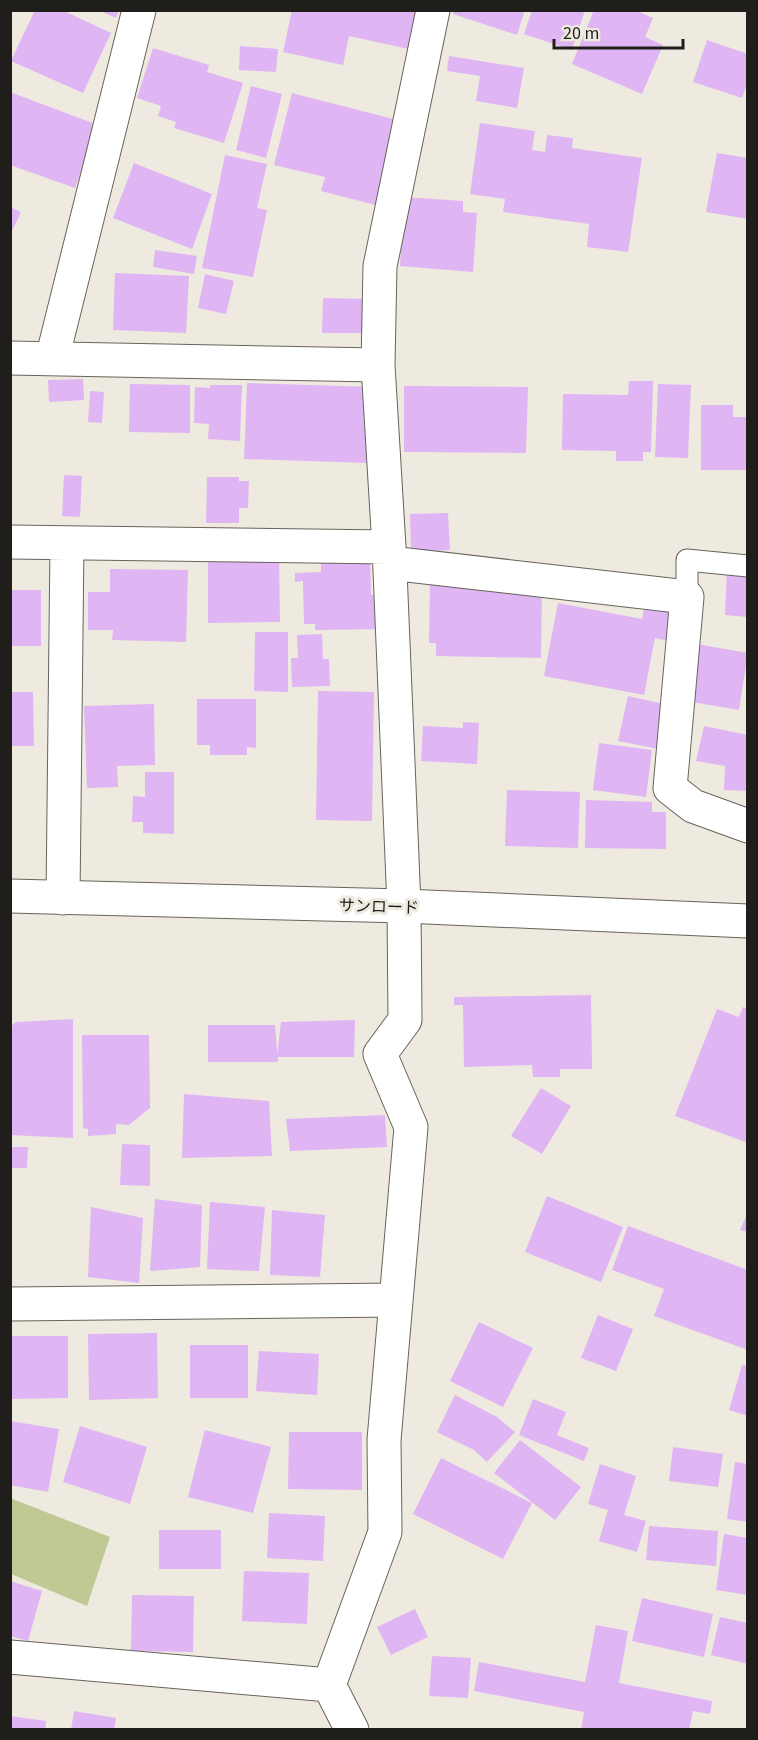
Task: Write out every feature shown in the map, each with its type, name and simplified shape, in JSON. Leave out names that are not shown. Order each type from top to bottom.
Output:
[{"type":"street","points":[[52,359],[139,10]]},
{"type":"street","points":[[352,1730],[329,1685],[385,1532],[384,1440],[411,1127],[380,1054],[405,1020],[404,906],[390,555],[378,365],[380,266],[433,10]]},
{"type":"street","points":[[10,358],[378,365]]},
{"type":"street","points":[[10,542],[390,555],[687,597],[670,788],[693,806],[747,826]]},
{"type":"street","points":[[63,898],[67,543]]},
{"type":"street","name":"サンロード","points":[[10,897],[404,906],[747,921]]},
{"type":"street","points":[[10,1304],[396,1300]]},
{"type":"street","points":[[10,1657],[329,1685]]},
{"type":"lane","points":[[687,597],[687,560],[747,566]]},
{"type":"green space","points":[[10,1498],[110,1537],[87,1606],[11,1574]]},
{"type":"building","points":[[35,10],[62,10],[111,33],[83,93],[11,61]]},
{"type":"building","points":[[98,10],[119,10],[116,18]]},
{"type":"building","points":[[292,10],[421,10],[413,50],[349,36],[343,65],[283,52]]},
{"type":"building","points":[[454,10],[525,10],[517,35],[453,14]]},
{"type":"building","points":[[532,10],[585,10],[572,50],[524,34]]},
{"type":"building","points":[[594,10],[635,10],[653,18],[645,37],[663,45],[642,94],[572,64]]},
{"type":"building","points":[[707,40],[748,54],[748,81],[742,98],[693,82]]},
{"type":"building","points":[[240,46],[278,49],[276,72],[239,70]]},
{"type":"building","points":[[153,48],[209,65],[207,72],[243,83],[224,143],[174,128],[176,122],[158,116],[161,106],[137,98]]},
{"type":"building","points":[[449,56],[524,68],[517,108],[476,101],[480,76],[447,71]]},
{"type":"building","points":[[251,86],[282,94],[266,158],[236,150]]},
{"type":"building","points":[[10,92],[98,125],[75,188],[10,165]]},
{"type":"building","points":[[292,93],[397,120],[376,205],[321,191],[325,177],[274,165]]},
{"type":"building","points":[[480,123],[535,131],[532,150],[545,152],[547,135],[573,138],[572,148],[642,158],[628,252],[587,247],[589,224],[503,212],[505,199],[470,194]]},
{"type":"building","points":[[717,153],[748,158],[748,219],[706,212]]},
{"type":"building","points":[[225,155],[267,164],[257,208],[267,210],[253,277],[202,268]]},
{"type":"building","points":[[134,163],[212,194],[192,249],[113,218]]},
{"type":"building","points":[[404,197],[463,201],[463,212],[477,213],[473,272],[400,266]]},
{"type":"building","points":[[10,207],[21,212],[10,235]]},
{"type":"building","points":[[155,250],[197,256],[194,274],[153,267]]},
{"type":"building","points":[[115,273],[189,276],[186,333],[113,330]]},
{"type":"building","points":[[205,274],[234,281],[226,314],[198,308]]},
{"type":"building","points":[[323,298],[370,299],[369,333],[322,333]]},
{"type":"building","points":[[83,379],[84,400],[49,402],[48,380]]},
{"type":"building","points":[[629,381],[653,381],[651,452],[643,452],[643,461],[616,461],[616,451],[562,450],[563,394],[628,395]]},
{"type":"building","points":[[247,383],[372,387],[369,463],[244,459]]},
{"type":"building","points":[[130,384],[190,385],[190,433],[129,432]]},
{"type":"building","points":[[658,384],[691,385],[688,458],[655,457]]},
{"type":"building","points":[[210,385],[242,385],[240,441],[208,439],[209,424],[194,423],[195,387],[210,388]]},
{"type":"building","points":[[404,386],[528,387],[526,453],[404,452]]},
{"type":"building","points":[[90,391],[104,392],[102,423],[88,422]]},
{"type":"building","points":[[701,405],[733,405],[733,417],[748,417],[748,470],[701,470]]},
{"type":"building","points":[[64,475],[82,476],[80,517],[62,516]]},
{"type":"building","points":[[207,477],[239,477],[239,481],[249,481],[248,508],[239,508],[239,523],[206,523]]},
{"type":"building","points":[[448,513],[450,550],[411,552],[410,514]]},
{"type":"building","points":[[370,556],[371,595],[383,595],[384,629],[315,630],[315,624],[304,624],[303,581],[295,582],[295,573],[321,572],[321,557]]},
{"type":"building","points":[[279,558],[280,622],[208,623],[208,559]]},
{"type":"building","points":[[110,569],[188,570],[186,642],[112,640],[113,630],[88,630],[88,592],[110,592]]},
{"type":"building","points":[[727,570],[748,572],[748,617],[725,615]]},
{"type":"building","points":[[430,581],[542,584],[541,658],[436,656],[436,643],[429,643]]},
{"type":"building","points":[[10,590],[41,590],[41,646],[10,646]]},
{"type":"building","points":[[645,602],[680,608],[674,642],[655,638],[644,695],[544,676],[558,603],[642,619]]},
{"type":"building","points":[[255,632],[288,632],[288,692],[254,691]]},
{"type":"building","points":[[322,634],[323,659],[329,659],[330,686],[292,687],[291,658],[298,658],[297,635]]},
{"type":"building","points":[[696,644],[748,653],[739,710],[686,701]]},
{"type":"building","points":[[318,691],[374,692],[372,821],[316,820]]},
{"type":"building","points":[[10,692],[33,692],[34,746],[10,746]]},
{"type":"building","points":[[628,696],[673,706],[663,750],[618,741]]},
{"type":"building","points":[[197,699],[256,699],[256,748],[247,747],[247,755],[210,755],[210,745],[197,745]]},
{"type":"building","points":[[154,704],[155,765],[117,766],[118,787],[87,788],[84,706]]},
{"type":"building","points":[[463,722],[479,723],[477,764],[421,761],[423,726],[463,728]]},
{"type":"building","points":[[704,726],[748,735],[748,791],[724,790],[725,766],[696,761]]},
{"type":"building","points":[[599,743],[652,750],[646,797],[593,790]]},
{"type":"building","points":[[145,772],[174,772],[174,834],[143,833],[143,822],[132,822],[133,796],[145,797]]},
{"type":"building","points":[[507,790],[580,792],[578,848],[505,846]]},
{"type":"building","points":[[586,800],[652,802],[652,812],[666,812],[666,849],[585,848]]},
{"type":"building","points":[[591,995],[592,1069],[560,1069],[560,1077],[533,1077],[532,1065],[464,1067],[463,1005],[454,1005],[454,997]]},
{"type":"building","points":[[743,1007],[748,1009],[748,1143],[675,1116],[717,1009],[739,1017]]},
{"type":"building","points":[[73,1019],[73,1138],[10,1135],[10,1027],[16,1022]]},
{"type":"building","points":[[355,1020],[354,1057],[277,1057],[281,1022]]},
{"type":"building","points":[[208,1025],[275,1025],[278,1062],[208,1062]]},
{"type":"building","points":[[82,1035],[149,1035],[150,1108],[129,1125],[116,1124],[116,1134],[88,1136],[88,1129],[83,1128]]},
{"type":"building","points":[[541,1088],[571,1106],[542,1154],[511,1136]]},
{"type":"building","points":[[184,1094],[269,1101],[272,1156],[182,1158]]},
{"type":"building","points":[[385,1115],[387,1147],[290,1151],[286,1119]]},
{"type":"building","points":[[122,1144],[150,1145],[150,1186],[120,1185]]},
{"type":"building","points":[[11,1147],[28,1147],[27,1168],[11,1168]]},
{"type":"building","points":[[547,1196],[623,1227],[601,1282],[525,1252]]},
{"type":"building","points":[[155,1199],[202,1205],[200,1267],[150,1271]]},
{"type":"building","points":[[210,1202],[265,1207],[259,1271],[207,1269]]},
{"type":"building","points":[[91,1207],[143,1218],[139,1283],[88,1277]]},
{"type":"building","points":[[272,1210],[325,1215],[320,1277],[270,1275]]},
{"type":"building","points":[[748,1212],[748,1232],[740,1230]]},
{"type":"building","points":[[628,1226],[748,1270],[748,1350],[654,1316],[664,1289],[612,1270]]},
{"type":"building","points":[[598,1315],[633,1329],[616,1371],[581,1358]]},
{"type":"building","points":[[479,1322],[533,1348],[503,1407],[450,1381]]},
{"type":"building","points":[[157,1333],[158,1398],[89,1400],[88,1334]]},
{"type":"building","points":[[10,1336],[68,1336],[68,1398],[10,1399]]},
{"type":"building","points":[[190,1345],[248,1345],[248,1398],[190,1398]]},
{"type":"building","points":[[259,1351],[319,1354],[317,1395],[256,1391]]},
{"type":"building","points":[[742,1365],[748,1366],[748,1416],[729,1410]]},
{"type":"building","points":[[455,1395],[497,1417],[515,1432],[487,1462],[474,1450],[437,1432]]},
{"type":"building","points":[[533,1399],[566,1412],[557,1435],[589,1448],[584,1461],[519,1435]]},
{"type":"building","points":[[10,1421],[59,1429],[48,1492],[10,1485]]},
{"type":"building","points":[[80,1426],[147,1447],[130,1504],[63,1482]]},
{"type":"building","points":[[205,1430],[271,1447],[253,1513],[188,1497]]},
{"type":"building","points":[[289,1432],[362,1432],[362,1490],[288,1489]]},
{"type":"building","points":[[520,1440],[581,1487],[555,1520],[494,1473]]},
{"type":"building","points":[[673,1447],[723,1454],[718,1487],[669,1481]]},
{"type":"building","points":[[441,1458],[532,1503],[503,1559],[413,1514]]},
{"type":"building","points":[[735,1462],[748,1464],[748,1522],[727,1519]]},
{"type":"building","points":[[600,1464],[636,1476],[624,1515],[646,1521],[637,1552],[599,1541],[608,1510],[588,1504]]},
{"type":"building","points":[[269,1513],[325,1516],[323,1561],[267,1558]]},
{"type":"building","points":[[649,1526],[718,1531],[716,1566],[646,1560]]},
{"type":"building","points":[[159,1530],[221,1530],[221,1569],[159,1569]]},
{"type":"building","points":[[724,1534],[748,1538],[748,1595],[716,1590]]},
{"type":"building","points":[[244,1571],[309,1573],[307,1624],[242,1621]]},
{"type":"building","points":[[10,1581],[42,1591],[28,1641],[10,1636]]},
{"type":"building","points":[[132,1595],[194,1596],[193,1652],[131,1651]]},
{"type":"building","points":[[642,1598],[713,1614],[704,1657],[632,1641]]},
{"type":"building","points":[[415,1609],[428,1637],[391,1655],[377,1627]]},
{"type":"building","points":[[720,1617],[748,1623],[748,1664],[711,1655]]},
{"type":"building","points":[[596,1625],[628,1631],[619,1683],[712,1701],[710,1714],[693,1711],[689,1730],[581,1730],[584,1712],[474,1691],[479,1662],[585,1682]]},
{"type":"building","points":[[432,1656],[471,1658],[468,1698],[429,1696]]},
{"type":"building","points":[[74,1711],[116,1718],[114,1730],[71,1730]]},
{"type":"building","points":[[10,1716],[46,1721],[45,1730],[10,1730]]}]
